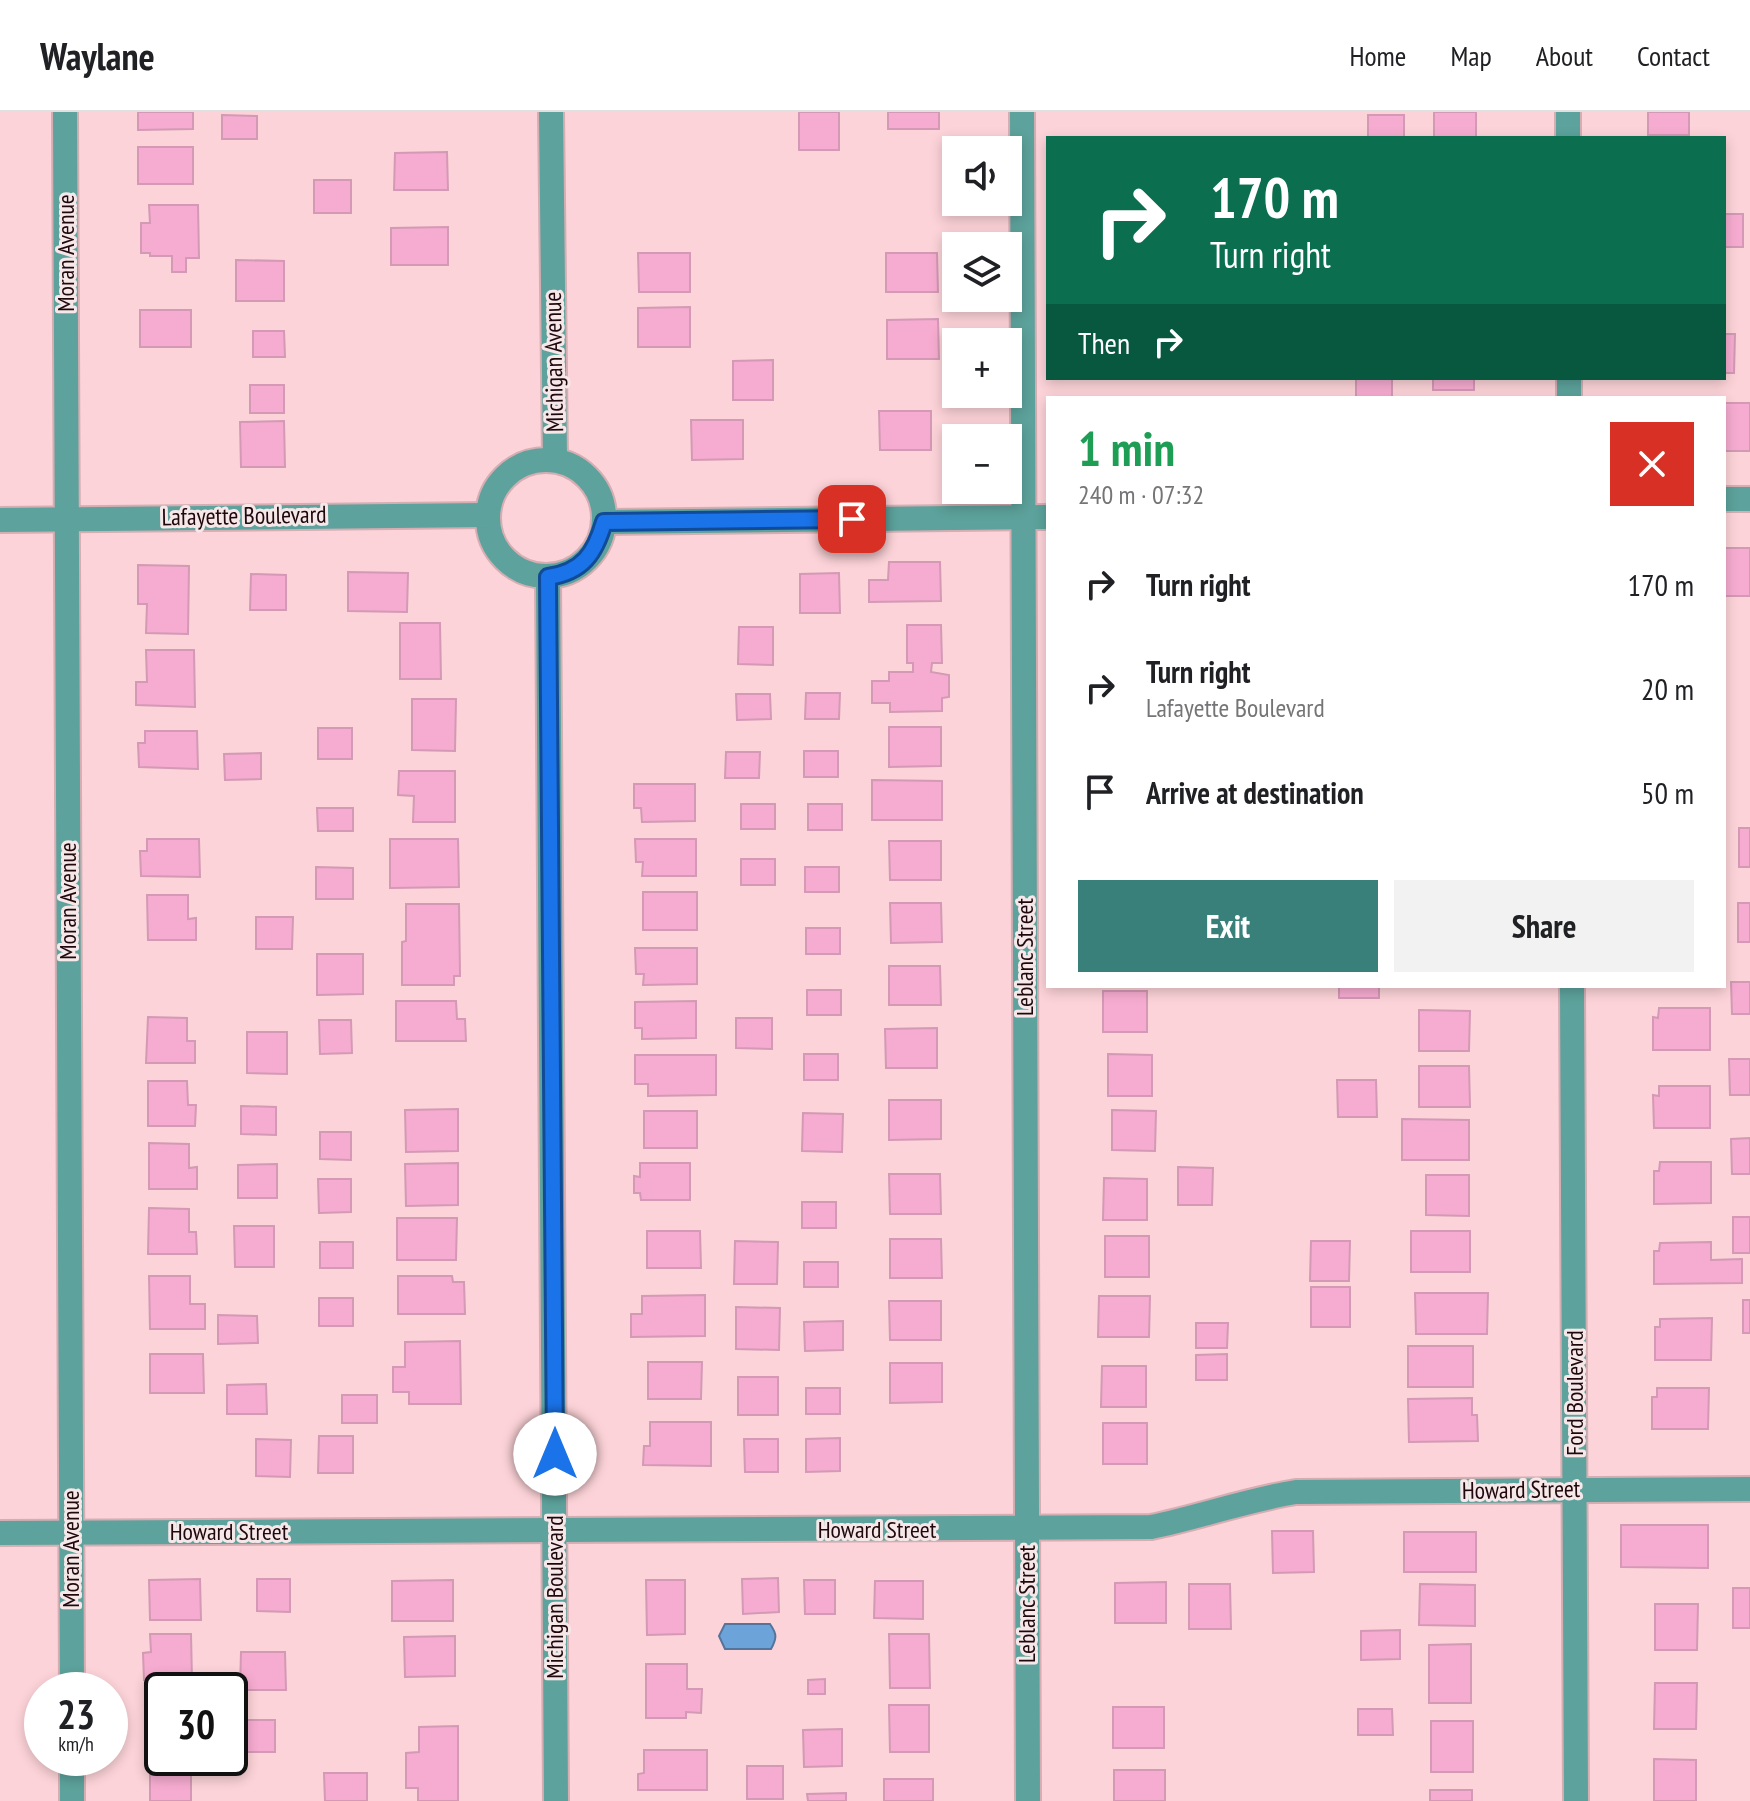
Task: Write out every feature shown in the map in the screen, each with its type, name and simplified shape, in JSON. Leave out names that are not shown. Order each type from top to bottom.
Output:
[{"type":"street","name":"Moran Avenue","points":[[65,112],[72,1672]]},
{"type":"street","name":"Michigan Avenue","points":[[551,112],[555,460]]},
{"type":"street","name":"Leblanc Street","points":[[1022,112],[1036,517],[1027,1529],[1028,1801]]},
{"type":"street","points":[[1568,112],[1568,136]]},
{"type":"street","points":[[533,460],[555,460],[576,467],[593,482],[603,503],[604,522],[596,548],[581,565],[560,575],[537,576],[514,567],[497,550],[490,533],[489,505],[498,485],[514,469],[533,460]]},
{"type":"street","points":[[1726,499],[1750,499]]},
{"type":"street","name":"Lafayette Boulevard","points":[[0,520],[488,515]]},
{"type":"street","points":[[604,522],[1036,517]]},
{"type":"street","name":"Michigan Boulevard","points":[[548,577],[556,1801]]},
{"type":"street","name":"Ford Boulevard","points":[[1572,988],[1576,1801]]},
{"type":"street","name":"Howard Street","points":[[0,1533],[1151,1527],[1191,1519],[1253,1499],[1296,1492],[1750,1489]]},
{"type":"street","points":[[72,1776],[72,1801]]},
{"type":"water","points":[[725,1624],[770,1624],[775,1633],[771,1649],[725,1649],[719,1636]]},
{"type":"building","points":[[138,112],[193,112],[193,129],[138,130]]},
{"type":"building","points":[[799,112],[839,112],[839,150],[799,150]]},
{"type":"building","points":[[888,112],[939,112],[939,129],[888,129]]},
{"type":"building","points":[[1434,112],[1476,112],[1476,136],[1434,136]]},
{"type":"building","points":[[1648,112],[1689,112],[1689,135],[1648,135]]},
{"type":"building","points":[[222,115],[257,116],[257,139],[222,139]]},
{"type":"building","points":[[1368,115],[1404,115],[1404,136],[1368,136]]},
{"type":"building","points":[[138,147],[193,147],[193,184],[138,184]]},
{"type":"building","points":[[447,152],[448,190],[394,190],[395,153]]},
{"type":"building","points":[[314,180],[351,180],[351,213],[314,213]]},
{"type":"building","points":[[149,205],[198,205],[199,258],[186,258],[186,272],[172,272],[172,256],[141,253],[141,223],[150,223]]},
{"type":"building","points":[[1726,214],[1743,214],[1743,247],[1726,247]]},
{"type":"building","points":[[448,227],[448,265],[391,265],[391,228]]},
{"type":"building","points":[[638,253],[690,253],[690,292],[639,292]]},
{"type":"building","points":[[886,253],[937,253],[938,292],[886,292]]},
{"type":"building","points":[[236,260],[284,261],[284,301],[236,301]]},
{"type":"building","points":[[690,307],[690,347],[638,347],[638,308]]},
{"type":"building","points":[[140,310],[191,310],[191,347],[140,347]]},
{"type":"building","points":[[938,319],[939,359],[887,359],[887,320]]},
{"type":"building","points":[[253,331],[284,331],[285,357],[253,357]]},
{"type":"building","points":[[1726,334],[1735,334],[1734,373],[1726,373]]},
{"type":"building","points":[[773,360],[773,400],[733,400],[733,361]]},
{"type":"building","points":[[1356,380],[1392,380],[1392,396],[1356,396]]},
{"type":"building","points":[[1433,380],[1474,380],[1474,390],[1433,390]]},
{"type":"building","points":[[250,385],[284,385],[284,413],[250,413]]},
{"type":"building","points":[[1726,403],[1750,403],[1750,451],[1726,451]]},
{"type":"building","points":[[879,411],[931,411],[931,450],[880,450]]},
{"type":"building","points":[[691,420],[743,420],[743,459],[692,460]]},
{"type":"building","points":[[284,421],[285,467],[241,467],[240,422]]},
{"type":"building","points":[[1726,548],[1750,548],[1750,596],[1726,596]]},
{"type":"building","points":[[889,562],[940,562],[941,601],[869,602],[869,580],[888,580]]},
{"type":"building","points":[[138,565],[189,566],[188,634],[146,633],[147,604],[138,604]]},
{"type":"building","points":[[348,572],[408,573],[407,612],[348,611]]},
{"type":"building","points":[[839,573],[840,613],[800,613],[800,574]]},
{"type":"building","points":[[251,574],[286,575],[286,610],[250,610]]},
{"type":"building","points":[[400,623],[440,623],[441,679],[400,679]]},
{"type":"building","points":[[907,625],[941,625],[942,663],[932,663],[931,672],[949,675],[949,697],[942,698],[942,711],[890,712],[890,703],[872,703],[872,681],[889,681],[889,672],[913,672],[913,663],[907,663]]},
{"type":"building","points":[[739,627],[773,627],[773,665],[738,664]]},
{"type":"building","points":[[146,650],[194,650],[195,707],[136,705],[136,682],[147,682]]},
{"type":"building","points":[[806,693],[840,693],[839,719],[805,719]]},
{"type":"building","points":[[736,694],[770,694],[771,719],[737,720]]},
{"type":"building","points":[[412,699],[456,699],[455,751],[412,750]]},
{"type":"building","points":[[889,727],[941,727],[941,766],[889,767]]},
{"type":"building","points":[[318,728],[352,728],[352,759],[318,759]]},
{"type":"building","points":[[145,731],[197,731],[198,769],[139,767],[138,743],[145,743]]},
{"type":"building","points":[[804,751],[838,751],[838,777],[804,777]]},
{"type":"building","points":[[726,752],[760,752],[759,778],[725,778]]},
{"type":"building","points":[[261,753],[261,779],[225,780],[224,754]]},
{"type":"building","points":[[399,771],[455,771],[455,822],[413,822],[414,796],[398,795]]},
{"type":"building","points":[[872,780],[942,781],[942,820],[872,820]]},
{"type":"building","points":[[634,784],[695,784],[695,821],[642,822],[641,808],[634,808]]},
{"type":"building","points":[[741,804],[775,804],[775,829],[741,829]]},
{"type":"building","points":[[808,804],[842,804],[842,830],[808,830]]},
{"type":"building","points":[[317,808],[353,808],[353,831],[318,831]]},
{"type":"building","points":[[1739,828],[1750,828],[1750,867],[1739,867]]},
{"type":"building","points":[[147,839],[199,839],[200,877],[141,876],[140,851],[147,851]]},
{"type":"building","points":[[390,839],[458,839],[459,887],[390,888]]},
{"type":"building","points":[[635,839],[696,839],[696,876],[642,876],[643,862],[636,862]]},
{"type":"building","points":[[889,841],[941,841],[941,880],[890,880]]},
{"type":"building","points":[[741,859],[775,859],[775,885],[741,885]]},
{"type":"building","points":[[316,867],[353,868],[353,899],[316,899]]},
{"type":"building","points":[[805,867],[839,867],[839,892],[805,892]]},
{"type":"building","points":[[643,892],[697,892],[697,930],[643,930]]},
{"type":"building","points":[[147,895],[188,895],[188,919],[196,918],[196,940],[148,940]]},
{"type":"building","points":[[890,903],[941,903],[942,942],[891,943]]},
{"type":"building","points":[[1738,903],[1750,903],[1750,942],[1738,942]]},
{"type":"building","points":[[406,904],[459,904],[460,976],[454,976],[454,985],[402,985]]},
{"type":"building","points":[[256,917],[293,917],[292,949],[256,949]]},
{"type":"building","points":[[806,928],[840,928],[840,954],[806,954]]},
{"type":"building","points":[[635,948],[697,948],[697,984],[643,985],[644,974],[636,974]]},
{"type":"building","points":[[317,954],[363,954],[363,994],[317,995]]},
{"type":"building","points":[[889,966],[940,966],[941,1005],[889,1005]]},
{"type":"building","points":[[1731,982],[1750,982],[1750,1014],[1732,1014]]},
{"type":"building","points":[[1339,988],[1379,988],[1379,998],[1339,998]]},
{"type":"building","points":[[807,990],[841,990],[841,1015],[807,1015]]},
{"type":"building","points":[[1103,991],[1147,991],[1147,1032],[1103,1032]]},
{"type":"building","points":[[396,1001],[456,1001],[457,1019],[465,1019],[466,1041],[396,1041]]},
{"type":"building","points":[[696,1001],[696,1038],[642,1039],[642,1028],[635,1028],[635,1002]]},
{"type":"building","points":[[1659,1008],[1710,1008],[1710,1050],[1653,1050],[1653,1017],[1658,1018]]},
{"type":"building","points":[[1419,1010],[1470,1011],[1469,1051],[1419,1051]]},
{"type":"building","points":[[148,1017],[187,1018],[187,1041],[195,1041],[195,1063],[146,1063]]},
{"type":"building","points":[[736,1018],[772,1018],[772,1049],[736,1048]]},
{"type":"building","points":[[319,1020],[351,1020],[352,1053],[320,1054]]},
{"type":"building","points":[[937,1028],[937,1068],[886,1068],[885,1029]]},
{"type":"building","points":[[247,1032],[287,1032],[287,1074],[247,1073]]},
{"type":"building","points":[[804,1054],[838,1054],[838,1080],[804,1080]]},
{"type":"building","points":[[1108,1054],[1152,1055],[1152,1096],[1108,1096]]},
{"type":"building","points":[[635,1055],[716,1055],[716,1095],[648,1096],[648,1084],[635,1084]]},
{"type":"building","points":[[1729,1059],[1750,1059],[1750,1095],[1730,1095]]},
{"type":"building","points":[[1419,1066],[1469,1066],[1470,1107],[1419,1107]]},
{"type":"building","points":[[1337,1080],[1376,1080],[1377,1117],[1338,1117]]},
{"type":"building","points":[[148,1081],[187,1081],[188,1105],[196,1105],[195,1126],[148,1126]]},
{"type":"building","points":[[1659,1086],[1710,1086],[1710,1128],[1654,1128],[1653,1095],[1659,1096]]},
{"type":"building","points":[[889,1100],[941,1100],[941,1139],[889,1140]]},
{"type":"building","points":[[241,1106],[276,1107],[276,1135],[241,1134]]},
{"type":"building","points":[[458,1109],[458,1151],[406,1152],[405,1110]]},
{"type":"building","points":[[1112,1110],[1156,1111],[1155,1151],[1112,1150]]},
{"type":"building","points":[[644,1111],[697,1111],[697,1148],[644,1148]]},
{"type":"building","points":[[803,1113],[843,1114],[842,1152],[802,1151]]},
{"type":"building","points":[[1402,1119],[1469,1120],[1469,1160],[1402,1160]]},
{"type":"building","points":[[320,1132],[351,1132],[351,1160],[320,1159]]},
{"type":"building","points":[[1750,1138],[1750,1174],[1732,1174],[1731,1139]]},
{"type":"building","points":[[149,1143],[189,1144],[189,1168],[197,1167],[197,1189],[149,1189]]},
{"type":"building","points":[[1660,1162],[1711,1162],[1711,1203],[1654,1204],[1654,1171],[1659,1171]]},
{"type":"building","points":[[458,1163],[458,1205],[406,1206],[405,1164]]},
{"type":"building","points":[[640,1163],[690,1163],[690,1200],[641,1200],[640,1193],[634,1193],[634,1176],[640,1177]]},
{"type":"building","points":[[277,1164],[277,1198],[238,1198],[238,1165]]},
{"type":"building","points":[[1178,1167],[1213,1168],[1212,1205],[1178,1205]]},
{"type":"building","points":[[889,1174],[940,1174],[941,1214],[890,1214]]},
{"type":"building","points":[[1426,1175],[1469,1175],[1469,1216],[1426,1215]]},
{"type":"building","points":[[1104,1178],[1147,1179],[1147,1220],[1103,1220]]},
{"type":"building","points":[[318,1179],[351,1179],[351,1212],[319,1213]]},
{"type":"building","points":[[802,1202],[836,1202],[836,1228],[802,1228]]},
{"type":"building","points":[[149,1208],[189,1209],[189,1232],[196,1232],[197,1254],[148,1254]]},
{"type":"building","points":[[1733,1217],[1750,1217],[1750,1253],[1733,1253]]},
{"type":"building","points":[[397,1218],[457,1218],[456,1260],[397,1260]]},
{"type":"building","points":[[234,1226],[274,1226],[274,1267],[235,1267]]},
{"type":"building","points":[[647,1231],[700,1231],[701,1268],[647,1268]]},
{"type":"building","points":[[1411,1231],[1470,1231],[1470,1272],[1411,1272]]},
{"type":"building","points":[[1105,1236],[1149,1236],[1149,1277],[1105,1277]]},
{"type":"building","points":[[890,1239],[941,1239],[942,1278],[890,1278]]},
{"type":"building","points":[[735,1241],[778,1242],[777,1284],[734,1284]]},
{"type":"building","points":[[1311,1241],[1350,1241],[1349,1281],[1310,1281]]},
{"type":"building","points":[[320,1242],[353,1242],[353,1268],[320,1268]]},
{"type":"building","points":[[1711,1242],[1711,1260],[1742,1259],[1742,1283],[1654,1284],[1654,1251],[1659,1251],[1660,1243]]},
{"type":"building","points":[[804,1262],[838,1262],[838,1287],[804,1287]]},
{"type":"building","points":[[149,1276],[190,1276],[190,1304],[205,1304],[205,1329],[150,1329]]},
{"type":"building","points":[[398,1276],[452,1276],[453,1282],[464,1282],[465,1314],[398,1314]]},
{"type":"building","points":[[1311,1287],[1350,1287],[1350,1327],[1311,1327]]},
{"type":"building","points":[[1415,1293],[1488,1293],[1487,1334],[1416,1334]]},
{"type":"building","points":[[705,1295],[705,1336],[631,1337],[631,1314],[642,1314],[642,1296]]},
{"type":"building","points":[[1099,1296],[1150,1296],[1149,1337],[1098,1337]]},
{"type":"building","points":[[319,1298],[353,1298],[353,1326],[319,1326]]},
{"type":"building","points":[[1743,1300],[1750,1300],[1750,1333],[1743,1333]]},
{"type":"building","points":[[889,1301],[941,1301],[941,1340],[890,1340]]},
{"type":"building","points":[[736,1307],[780,1308],[779,1350],[736,1349]]},
{"type":"building","points":[[218,1315],[257,1316],[258,1343],[218,1344]]},
{"type":"building","points":[[1712,1318],[1711,1360],[1655,1360],[1655,1327],[1660,1327],[1660,1319]]},
{"type":"building","points":[[843,1321],[843,1350],[805,1351],[804,1322]]},
{"type":"building","points":[[1196,1323],[1228,1323],[1227,1348],[1196,1348]]},
{"type":"building","points":[[460,1341],[461,1404],[409,1404],[409,1392],[393,1392],[393,1367],[405,1367],[405,1342]]},
{"type":"building","points":[[1408,1346],[1473,1346],[1473,1387],[1408,1387]]},
{"type":"building","points":[[150,1354],[203,1354],[204,1393],[150,1393]]},
{"type":"building","points":[[1227,1354],[1227,1380],[1196,1380],[1196,1355]]},
{"type":"building","points":[[648,1362],[702,1362],[701,1399],[648,1399]]},
{"type":"building","points":[[890,1363],[942,1363],[942,1402],[890,1403]]},
{"type":"building","points":[[1102,1366],[1146,1366],[1146,1407],[1101,1407]]},
{"type":"building","points":[[738,1377],[778,1377],[778,1415],[738,1415]]},
{"type":"building","points":[[266,1384],[267,1414],[227,1414],[227,1385]]},
{"type":"building","points":[[806,1388],[840,1388],[840,1414],[806,1414]]},
{"type":"building","points":[[1657,1388],[1709,1388],[1708,1429],[1652,1429],[1652,1397],[1657,1397]]},
{"type":"building","points":[[342,1395],[377,1395],[377,1423],[342,1423]]},
{"type":"building","points":[[1472,1398],[1472,1415],[1477,1415],[1478,1441],[1409,1442],[1408,1399]]},
{"type":"building","points":[[650,1422],[711,1422],[711,1466],[643,1465],[644,1446],[650,1446]]},
{"type":"building","points":[[1103,1423],[1147,1423],[1147,1464],[1103,1464]]},
{"type":"building","points":[[319,1436],[353,1436],[353,1473],[318,1473]]},
{"type":"building","points":[[840,1438],[840,1471],[806,1472],[806,1439]]},
{"type":"building","points":[[256,1439],[291,1440],[290,1477],[256,1476]]},
{"type":"building","points":[[744,1439],[778,1439],[778,1472],[745,1472]]},
{"type":"building","points":[[1621,1525],[1708,1525],[1708,1568],[1621,1567]]},
{"type":"building","points":[[1272,1531],[1313,1531],[1314,1572],[1273,1573]]},
{"type":"building","points":[[1404,1532],[1476,1532],[1476,1572],[1404,1572]]},
{"type":"building","points":[[778,1578],[779,1612],[743,1614],[742,1579]]},
{"type":"building","points":[[200,1579],[201,1620],[150,1620],[149,1580]]},
{"type":"building","points":[[257,1579],[290,1579],[290,1612],[257,1611]]},
{"type":"building","points":[[453,1580],[453,1621],[392,1621],[392,1581]]},
{"type":"building","points":[[646,1580],[685,1580],[685,1634],[647,1635]]},
{"type":"building","points":[[804,1580],[835,1580],[835,1614],[805,1614]]},
{"type":"building","points":[[875,1581],[923,1581],[923,1619],[874,1618]]},
{"type":"building","points":[[1166,1582],[1166,1623],[1115,1623],[1115,1583]]},
{"type":"building","points":[[1189,1584],[1230,1584],[1231,1629],[1189,1629]]},
{"type":"building","points":[[1420,1584],[1475,1585],[1475,1626],[1419,1625]]},
{"type":"building","points":[[1733,1588],[1750,1588],[1750,1628],[1733,1628]]},
{"type":"building","points":[[1655,1604],[1698,1604],[1697,1650],[1655,1650]]},
{"type":"building","points":[[1400,1630],[1400,1659],[1361,1660],[1361,1631]]},
{"type":"building","points":[[150,1634],[191,1634],[192,1672],[144,1672],[144,1680],[143,1653],[151,1652]]},
{"type":"building","points":[[889,1634],[929,1634],[930,1688],[890,1688]]},
{"type":"building","points":[[455,1636],[455,1676],[405,1677],[404,1637]]},
{"type":"building","points":[[1471,1644],[1471,1703],[1429,1703],[1429,1645]]},
{"type":"building","points":[[241,1652],[285,1652],[286,1690],[248,1690],[248,1672],[240,1672]]},
{"type":"building","points":[[646,1664],[687,1664],[687,1689],[702,1689],[701,1713],[686,1712],[686,1718],[646,1718]]},
{"type":"building","points":[[825,1679],[825,1694],[808,1694],[808,1680]]},
{"type":"building","points":[[1655,1683],[1697,1683],[1696,1729],[1654,1729]]},
{"type":"building","points":[[889,1705],[929,1705],[929,1752],[890,1752]]},
{"type":"building","points":[[1113,1707],[1164,1707],[1164,1748],[1113,1748]]},
{"type":"building","points":[[1358,1709],[1392,1709],[1393,1735],[1358,1735]]},
{"type":"building","points":[[248,1720],[275,1720],[275,1752],[248,1752]]},
{"type":"building","points":[[1431,1721],[1473,1721],[1473,1772],[1431,1772]]},
{"type":"building","points":[[458,1726],[458,1801],[418,1801],[418,1788],[406,1788],[406,1753],[419,1752],[419,1727]]},
{"type":"building","points":[[842,1729],[842,1766],[804,1767],[803,1730]]},
{"type":"building","points":[[644,1750],[707,1750],[707,1790],[638,1790],[638,1774],[644,1773]]},
{"type":"building","points":[[1654,1759],[1696,1760],[1696,1801],[1654,1801]]},
{"type":"building","points":[[747,1766],[783,1766],[783,1799],[747,1799]]},
{"type":"building","points":[[1114,1770],[1165,1770],[1165,1801],[1114,1801]]},
{"type":"building","points":[[324,1773],[367,1773],[367,1801],[325,1801]]},
{"type":"building","points":[[150,1776],[191,1776],[191,1801],[150,1801]]},
{"type":"building","points":[[884,1779],[933,1779],[933,1801],[884,1801]]},
{"type":"building","points":[[1430,1790],[1472,1790],[1472,1801],[1430,1801]]},
{"type":"building","points":[[846,1793],[846,1801],[808,1801],[807,1794]]},
{"type":"route","points":[[555,1454],[548,577],[581,565],[596,548],[604,522],[852,519]]}]
